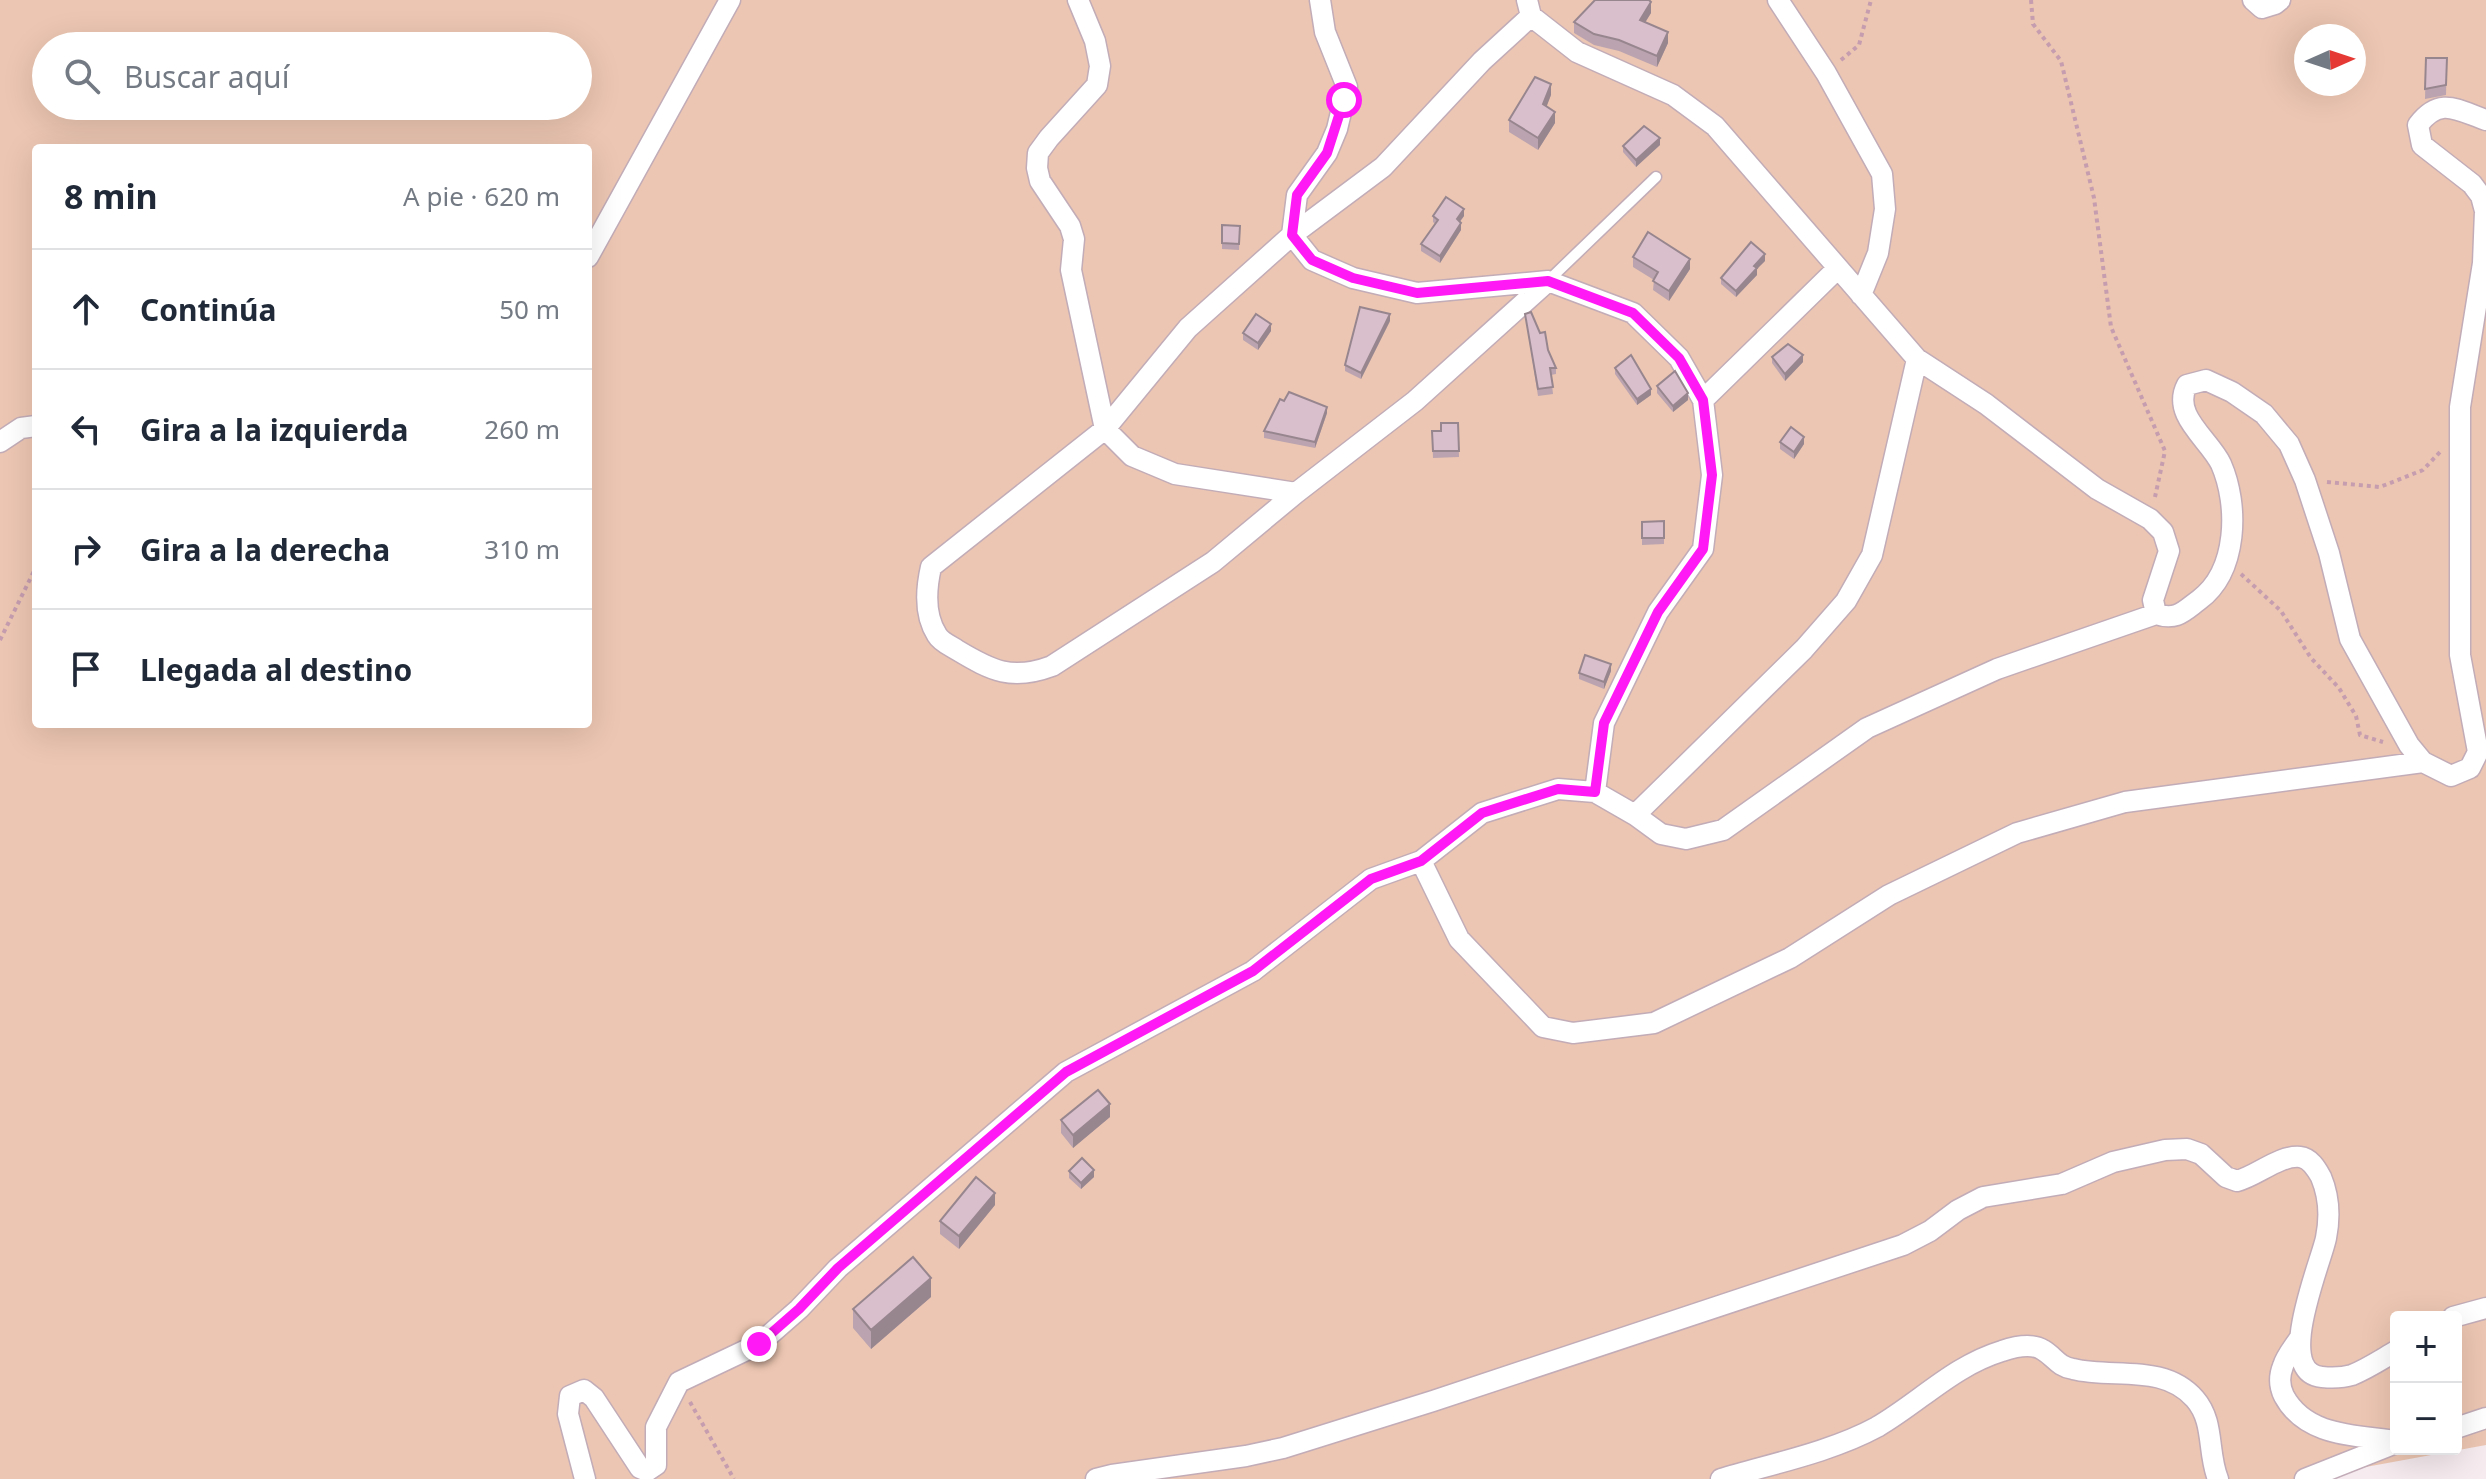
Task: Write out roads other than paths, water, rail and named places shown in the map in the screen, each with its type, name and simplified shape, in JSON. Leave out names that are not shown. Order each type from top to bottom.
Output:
[{"type":"street","points":[[592,250],[730,0]]},
{"type":"street","points":[[1078,0],[1095,41],[1100,66],[1097,85],[1038,153],[1037,168],[1040,181],[1070,226],[1074,239],[1071,270],[1105,429],[1132,456],[1175,474],[1296,493]]},
{"type":"street","points":[[1320,0],[1325,32],[1347,87],[1337,129],[1327,153],[1297,195],[1292,235],[1312,260],[1353,278],[1417,293],[1548,281],[1633,313],[1679,358],[1703,400],[1712,475],[1703,549],[1658,612],[1604,723],[1595,792]]},
{"type":"street","points":[[1778,0],[1826,73],[1882,174],[1885,209],[1878,253],[1861,295]]},
{"type":"street","points":[[2253,0],[2262,8],[2280,0]]},
{"type":"street","points":[[1548,281],[1415,401],[1213,562],[1052,666],[1010,675],[983,666],[938,638],[927,599],[931,567],[1105,429],[1188,328],[1292,235],[1383,167],[1529,8],[1577,52],[1673,95],[1696,109],[1715,126],[1917,359],[1986,404],[2097,489],[2150,519],[2163,532],[2169,551],[2153,600],[2156,614]]},
{"type":"street","points":[[585,1479],[568,1414],[570,1396],[584,1390],[594,1398],[640,1468],[647,1471],[656,1465],[656,1427],[679,1382],[759,1344],[799,1309],[838,1268],[1066,1072],[1253,971],[1371,879],[1421,861],[1482,813],[1558,789],[1595,792],[1661,834],[1686,839],[1723,830],[1867,728],[1997,669],[2156,614],[2168,618],[2179,614],[2210,592],[2227,562],[2233,508],[2221,464],[2185,414],[2182,395],[2187,385],[2206,380],[2232,392],[2264,414],[2289,444],[2305,480],[2329,553],[2350,639],[2409,745],[2423,762],[2451,776],[2470,768],[2478,752],[2460,655],[2460,407],[2483,263],[2485,211],[2481,196],[2472,184],[2422,145],[2418,125],[2430,110],[2444,106],[2486,120]]},
{"type":"street","points":[[1703,400],[1838,268]]},
{"type":"street","points":[[1635,815],[1804,649],[1846,601],[1872,555],[1917,359]]},
{"type":"street","points":[[0,442],[21,428],[32,427]]},
{"type":"street","points":[[1421,861],[1459,939],[1543,1027],[1573,1033],[1654,1023],[1790,958],[1889,895],[2017,833],[2125,802],[2423,762]]},
{"type":"street","points":[[1096,1479],[1283,1448],[1903,1245],[1983,1197],[2062,1184],[2113,1162],[2165,1150],[2187,1149],[2201,1154],[2226,1177],[2237,1181],[2291,1157],[2303,1157],[2314,1164],[2326,1192],[2329,1215],[2326,1238],[2304,1310],[2299,1339],[2304,1366],[2316,1377],[2334,1378],[2352,1375],[2390,1354]]},
{"type":"street","points":[[2462,1315],[2486,1308]]},
{"type":"street","points":[[2299,1339],[2283,1363],[2279,1378],[2282,1390],[2299,1417],[2317,1427],[2342,1434],[2390,1441]]},
{"type":"street","points":[[1721,1479],[1838,1444],[1877,1426],[1944,1378],[2000,1351],[2023,1346],[2043,1349],[2057,1363],[2074,1370],[2130,1372],[2180,1386],[2194,1398],[2208,1418],[2212,1465],[2218,1479]]},
{"type":"street","points":[[2462,1426],[2486,1418]]},
{"type":"street","points":[[2305,1479],[2390,1444]]},
{"type":"lane","points":[[1548,281],[1656,177]]}]
